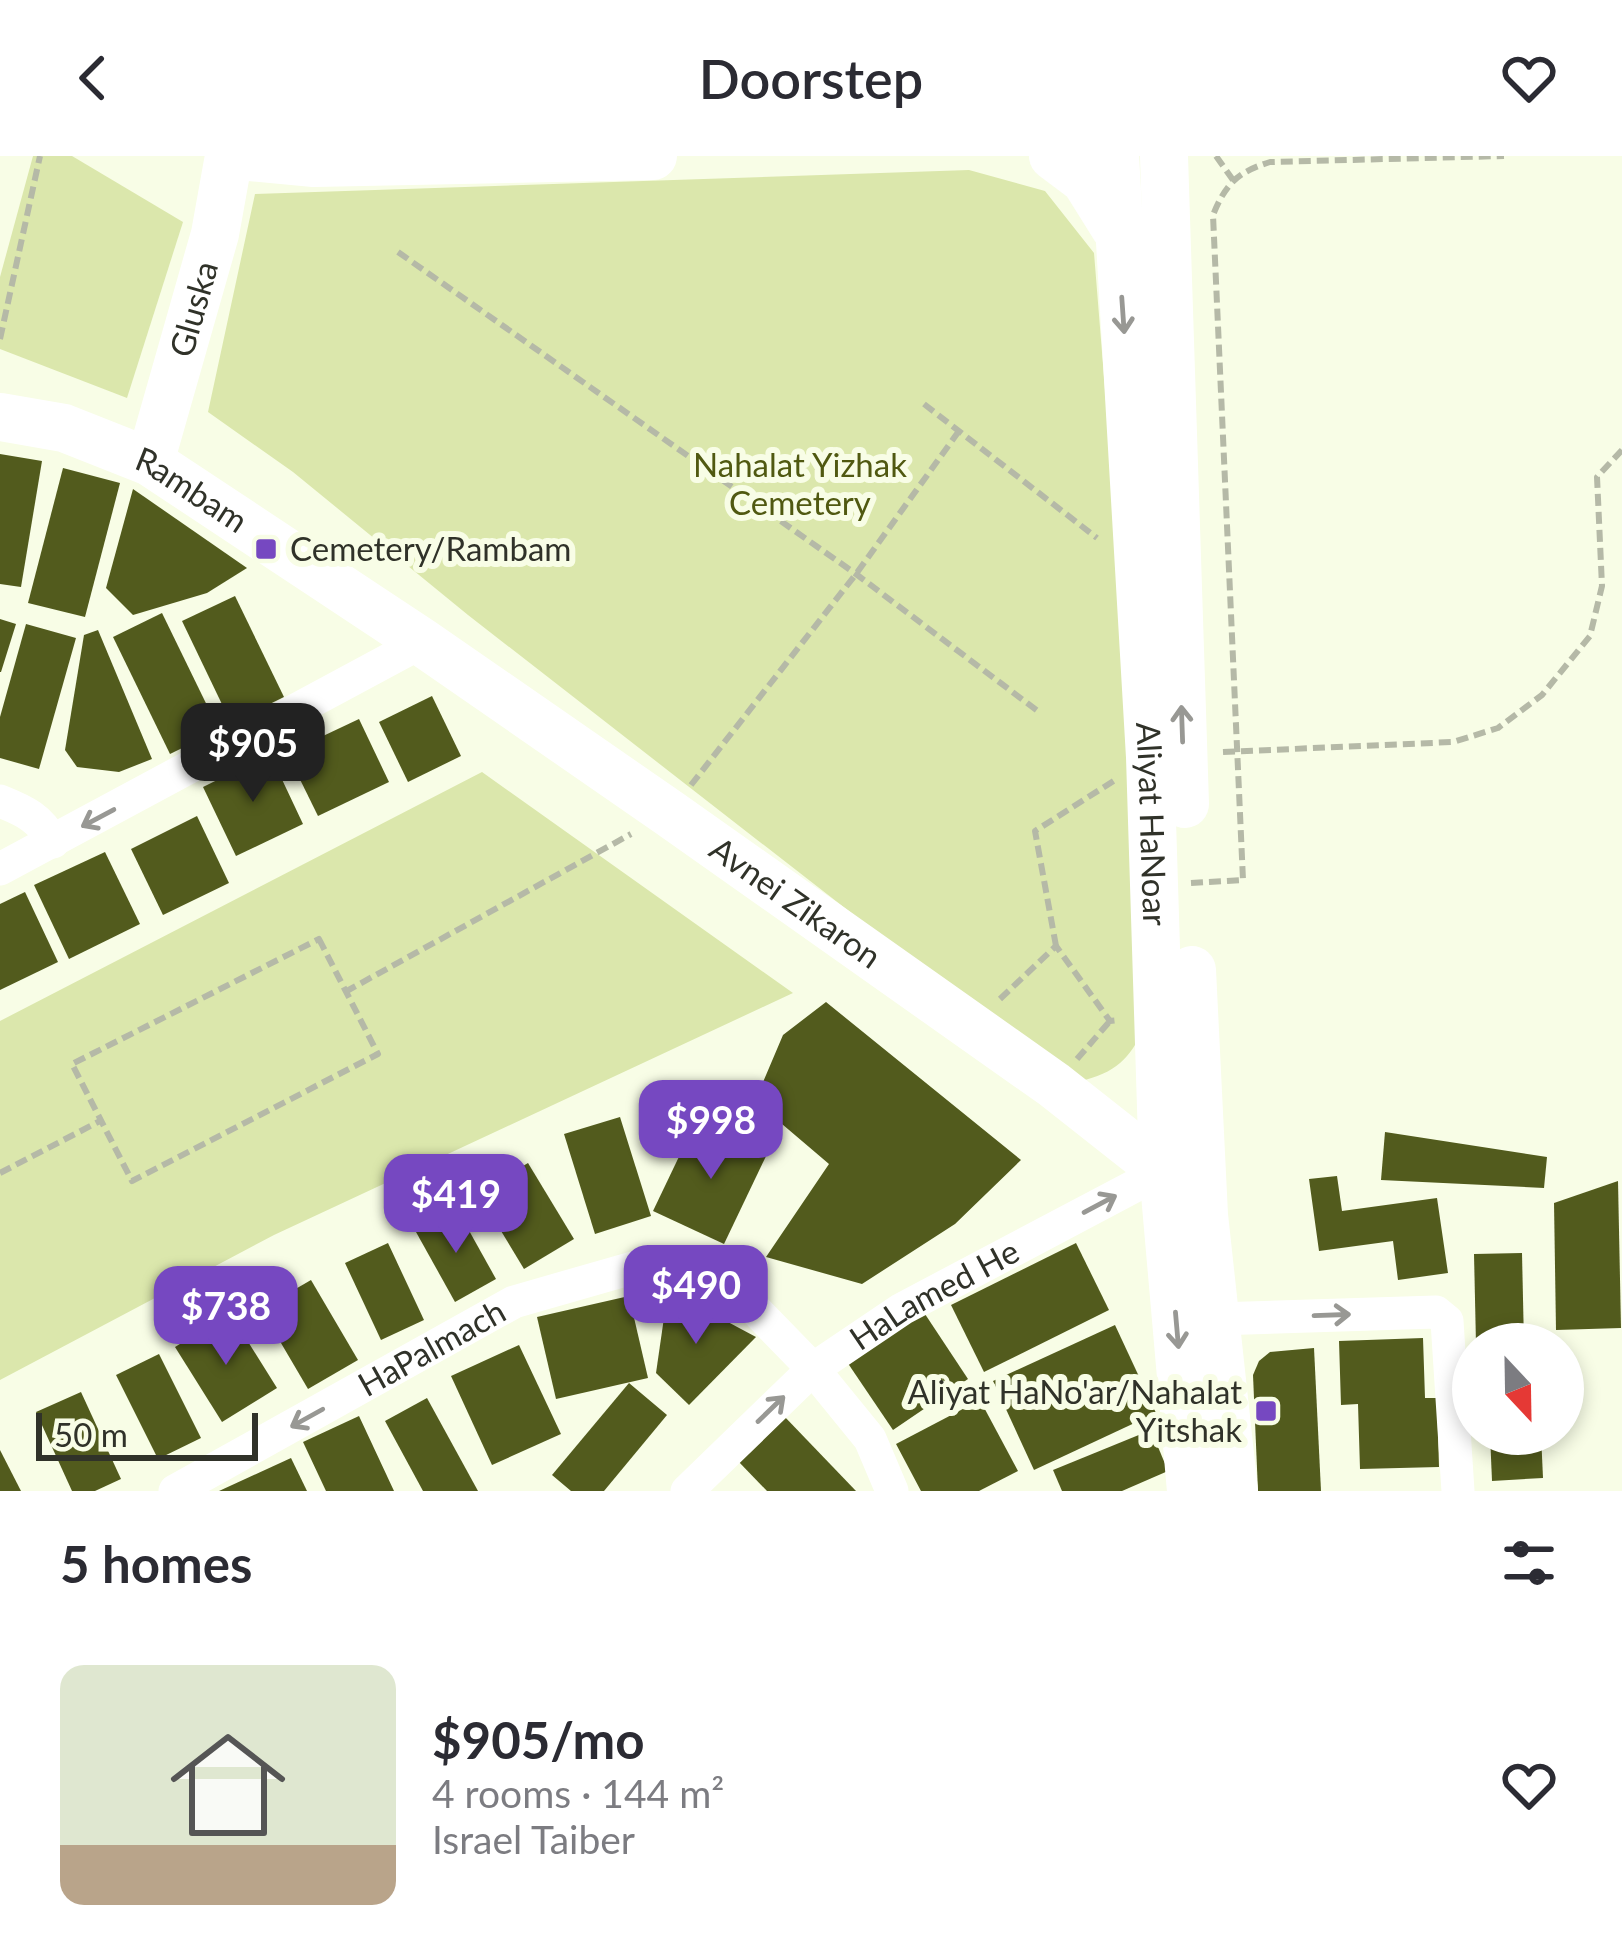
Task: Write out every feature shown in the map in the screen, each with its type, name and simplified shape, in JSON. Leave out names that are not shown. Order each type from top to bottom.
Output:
[{"type":"street","name":"Gluska","points":[[150,462],[215,234],[229,156]]},
{"type":"street","points":[[238,156],[314,163],[653,156]]},
{"type":"street","points":[[1053,156],[1085,180],[1118,235]]},
{"type":"street","name":"Aliyat HaNoar","points":[[1115,156],[1138,570],[1187,883],[1200,1128],[1234,1491]]},
{"type":"street","name":"Aliyat HaNoar","points":[[1164,156],[1163,1171],[1191,1491]]},
{"type":"street","points":[[215,234],[258,186],[278,173],[314,163]]},
{"type":"street","name":"Rambam","points":[[0,418],[64,428],[150,462],[422,642]]},
{"type":"street","points":[[0,869],[422,642]]},
{"type":"street","name":"Avnei Zikaron","points":[[422,642],[1054,1085],[1163,1171]]},
{"type":"street","points":[[0,801],[42,823],[53,842]]},
{"type":"street","name":"HaLamed He","points":[[687,1491],[813,1369],[902,1309],[1163,1171],[1200,1128]]},
{"type":"street","name":"HaPalmach","points":[[175,1491],[514,1302],[650,1263],[738,1292],[813,1369],[870,1439],[892,1491]]},
{"type":"street","points":[[1215,1319],[1436,1312],[1447,1321],[1458,1491]]},
{"type":"path","points":[[0,339],[40,156]]},
{"type":"path","points":[[1216,156],[1233,180]]},
{"type":"path","points":[[1187,883],[1243,880],[1213,215],[1224,188],[1243,170],[1270,162],[1504,156]]},
{"type":"path","points":[[398,252],[856,574],[1039,712]]},
{"type":"path","points":[[924,404],[1138,570]]},
{"type":"path","points":[[345,992],[669,813],[856,574],[959,431]]},
{"type":"path","points":[[1110,1021],[1056,946],[1035,831],[1167,755],[1453,742],[1498,728],[1542,695],[1590,636],[1602,586],[1597,477],[1622,450]]},
{"type":"path","points":[[319,939],[377,1054],[132,1181],[100,1120],[72,1064],[319,939]]},
{"type":"path","points":[[970,1027],[1056,946]]},
{"type":"path","points":[[1054,1085],[1110,1021],[1161,1017]]},
{"type":"path","points":[[0,1173],[100,1120]]},
{"type":"green space","points":[[33,156],[72,156],[183,222],[127,398],[0,349],[0,277]]},
{"type":"green space","name":"Nahalat Yizhak Cemetery","points":[[969,170],[1045,191],[1094,253],[1130,700],[1147,1023],[1123,1060],[1085,1080],[958,996],[468,615],[293,472],[208,412],[255,194]]},
{"type":"green space","points":[[482,772],[793,993],[274,1235],[0,1380],[0,1021]]},
{"type":"building","points":[[0,454],[42,461],[21,587],[0,584]]},
{"type":"building","points":[[63,468],[120,483],[85,617],[28,603]]},
{"type":"building","points":[[133,489],[247,568],[207,593],[133,615],[106,588]]},
{"type":"building","points":[[235,596],[284,697],[231,723],[182,621]]},
{"type":"building","points":[[162,613],[219,730],[170,754],[113,637]]},
{"type":"building","points":[[0,619],[16,624],[1,672],[0,672]]},
{"type":"building","points":[[26,624],[76,638],[39,769],[0,758],[0,717]]},
{"type":"building","points":[[98,630],[152,759],[119,772],[77,767],[65,750],[84,635]]},
{"type":"building","points":[[432,696],[461,756],[408,782],[379,722]]},
{"type":"building","points":[[359,719],[389,782],[318,816],[287,753]]},
{"type":"building","points":[[270,754],[303,824],[236,856],[203,787]]},
{"type":"building","points":[[197,816],[229,883],[163,915],[131,849]]},
{"type":"building","points":[[105,852],[140,924],[69,959],[34,885]]},
{"type":"building","points":[[25,892],[58,962],[0,990],[0,904]]},
{"type":"building","points":[[826,1002],[1021,1160],[955,1224],[862,1284],[766,1257],[829,1164],[755,1101],[783,1035]]},
{"type":"building","points":[[620,1117],[651,1216],[595,1234],[564,1134]]},
{"type":"building","points":[[697,1119],[768,1152],[724,1244],[653,1211]]},
{"type":"building","points":[[1385,1132],[1547,1157],[1544,1188],[1381,1180]]},
{"type":"building","points":[[528,1163],[574,1239],[524,1269],[478,1193]]},
{"type":"building","points":[[1337,1176],[1342,1211],[1437,1198],[1448,1273],[1398,1280],[1393,1241],[1319,1251],[1309,1179]]},
{"type":"building","points":[[1618,1181],[1621,1328],[1584,1329],[1584,1323],[1556,1323],[1554,1203]]},
{"type":"building","points":[[457,1209],[496,1279],[455,1302],[416,1232]]},
{"type":"building","points":[[388,1243],[424,1320],[381,1340],[345,1263]]},
{"type":"building","points":[[1076,1243],[1109,1310],[984,1372],[951,1305]]},
{"type":"building","points":[[1522,1253],[1524,1323],[1476,1323],[1474,1254]]},
{"type":"building","points":[[311,1280],[358,1360],[308,1389],[261,1309]]},
{"type":"building","points":[[668,1290],[756,1337],[689,1405],[656,1373]]},
{"type":"building","points":[[629,1296],[648,1378],[556,1399],[537,1317]]},
{"type":"building","points":[[921,1308],[968,1379],[893,1430],[845,1359]]},
{"type":"building","points":[[230,1313],[277,1388],[222,1422],[175,1347]]},
{"type":"building","points":[[1115,1325],[1156,1413],[1034,1470],[993,1381]]},
{"type":"building","points":[[1423,1338],[1425,1398],[1437,1398],[1439,1467],[1360,1469],[1358,1404],[1341,1405],[1339,1341]]},
{"type":"building","points":[[519,1345],[561,1434],[492,1465],[451,1376]]},
{"type":"building","points":[[1314,1348],[1321,1491],[1258,1491],[1253,1375],[1270,1352]]},
{"type":"building","points":[[159,1354],[201,1438],[158,1459],[116,1375]]},
{"type":"building","points":[[629,1383],[667,1415],[604,1491],[571,1491],[552,1475]]},
{"type":"building","points":[[81,1392],[121,1479],[95,1491],[72,1491],[36,1412]]},
{"type":"building","points":[[427,1398],[478,1491],[423,1491],[385,1421]]},
{"type":"building","points":[[980,1400],[1018,1471],[979,1491],[921,1491],[896,1444]]},
{"type":"building","points":[[783,1415],[856,1491],[767,1491],[737,1460]]},
{"type":"building","points":[[359,1416],[394,1491],[326,1491],[303,1442]]},
{"type":"building","points":[[1151,1430],[1168,1471],[1122,1491],[1062,1491],[1053,1470]]},
{"type":"building","points":[[0,1450],[21,1491],[0,1491]]},
{"type":"building","points":[[1491,1455],[1542,1455],[1543,1478],[1492,1481]]},
{"type":"building","points":[[291,1458],[307,1491],[219,1491]]},
{"type":"place","name":"Cemetery/Rambam","points":[[266,549]]},
{"type":"place","name":"Aliyat HaNo'ar/Nahalat Yitshak","points":[[1266,1411]]}]
